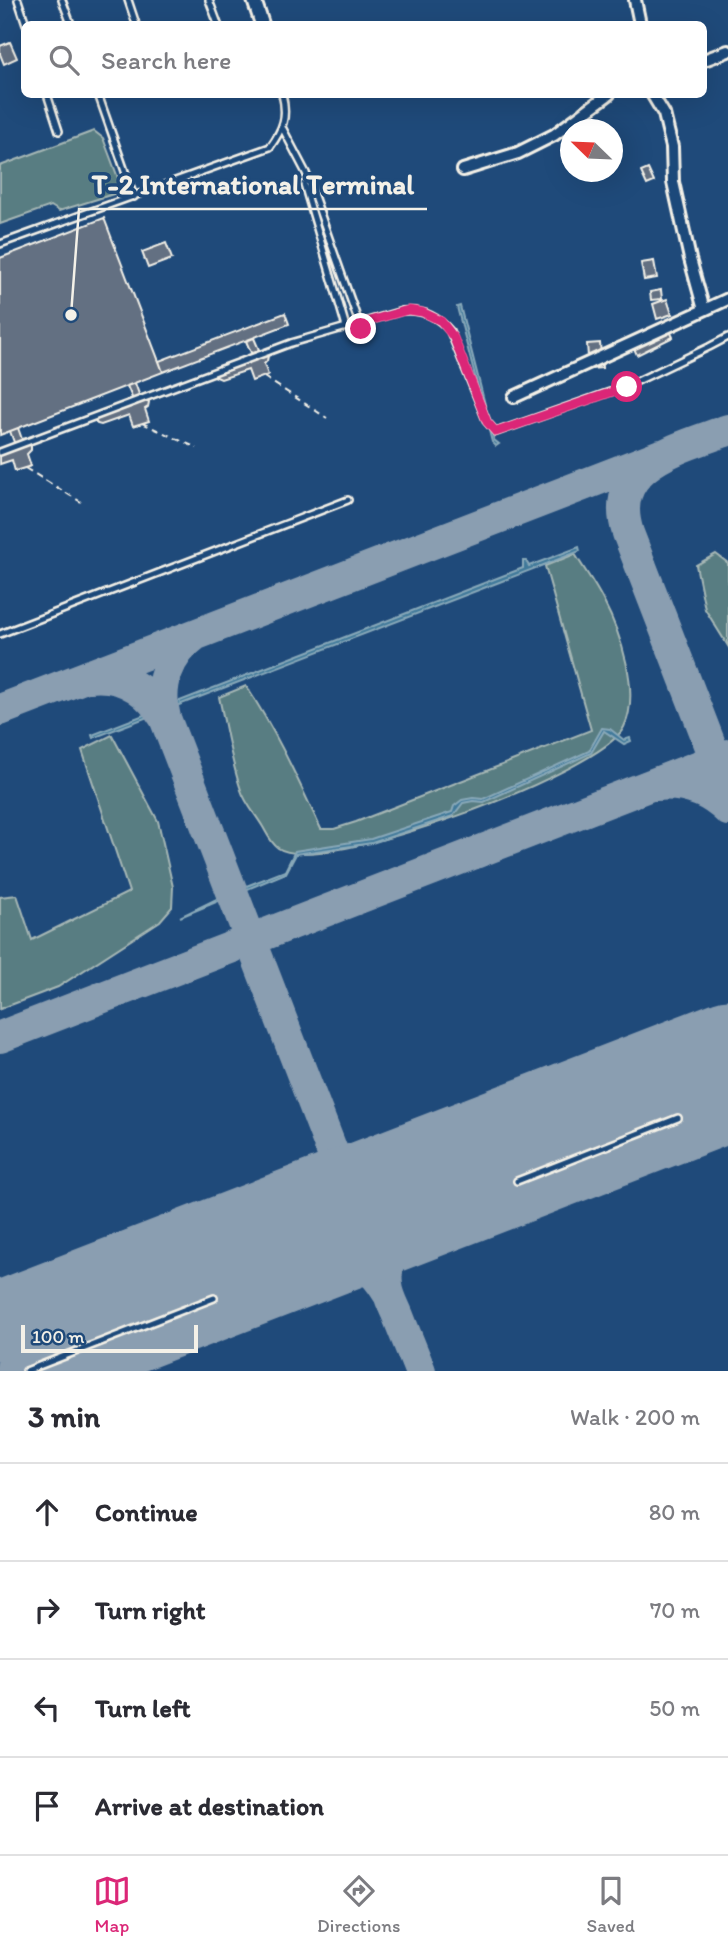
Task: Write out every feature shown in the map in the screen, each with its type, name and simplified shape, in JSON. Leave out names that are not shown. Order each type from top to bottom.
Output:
[{"type":"street","points":[[254,0],[261,21]]},
{"type":"street","points":[[635,0],[639,21]]},
{"type":"street","points":[[707,59],[728,51]]},
{"type":"street","points":[[463,170],[519,153],[554,135],[603,98]]},
{"type":"street","points":[[654,98],[664,114],[672,147],[673,182],[704,310]]},
{"type":"street","points":[[514,397],[728,299]]},
{"type":"lane","points":[[18,0],[25,21]]},
{"type":"lane","points":[[62,0],[70,21]]},
{"type":"lane","points":[[128,0],[135,21]]},
{"type":"lane","points":[[209,0],[217,21]]},
{"type":"lane","points":[[48,98],[59,131]]},
{"type":"lane","points":[[99,98],[134,197]]},
{"type":"lane","points":[[0,244],[270,147],[283,129],[283,98]]},
{"type":"lane","points":[[283,129],[306,173],[360,326]]},
{"type":"lane","points":[[304,184],[346,327]]},
{"type":"lane","points":[[0,452],[291,343],[360,326],[408,310],[422,312],[441,321],[454,338],[487,422],[496,432],[627,387],[728,337]]},
{"type":"lane","points":[[0,634],[348,500]]},
{"type":"lane","points":[[517,1181],[678,1118]]},
{"type":"lane","points":[[26,1371],[214,1298]]},
{"type":"path","points":[[264,377],[327,418]]},
{"type":"path","points":[[142,423],[197,448]]},
{"type":"path","points":[[25,468],[81,502]]},
{"type":"green space","points":[[94,131],[103,138],[123,191],[59,211],[51,206],[0,224],[0,166]]},
{"type":"green space","points":[[575,554],[597,588],[616,628],[629,680],[629,713],[624,727],[605,747],[516,793],[400,835],[347,848],[304,853],[276,846],[243,795],[231,756],[219,697],[246,686],[277,738],[321,829],[334,829],[356,822],[591,730],[545,566]]},
{"type":"green space","points":[[716,554],[728,563],[728,646],[705,609],[696,565]]},
{"type":"green space","points":[[112,735],[158,821],[173,887],[172,907],[160,921],[58,987],[0,1009],[0,897],[17,895],[32,940],[129,892],[82,750]]},
{"type":"water","points":[[460,306],[494,440],[499,444],[496,446],[492,442],[457,307]]},
{"type":"water","points":[[579,547],[580,551],[93,738],[92,735],[523,568],[523,561],[529,566]]},
{"type":"water","points":[[602,728],[610,729],[624,740],[630,738],[631,741],[624,744],[604,731],[591,753],[484,802],[463,803],[453,816],[372,843],[296,854],[286,873],[180,917],[231,892],[285,871],[295,851],[371,839],[452,812],[454,806],[462,800],[483,799],[589,751]]},
{"type":"building","points":[[10,42],[17,58],[4,64],[0,46]]},
{"type":"building","points":[[648,169],[654,182],[647,185],[641,172]]},
{"type":"building","points":[[104,218],[163,372],[0,435],[0,258]]},
{"type":"building","points":[[166,243],[172,259],[148,268],[142,252]]},
{"type":"building","points":[[654,261],[657,278],[644,280],[641,263]]},
{"type":"building","points":[[661,290],[662,299],[651,300],[650,292]]},
{"type":"building","points":[[667,299],[672,314],[657,319],[653,304]]},
{"type":"building","points":[[285,313],[289,324],[163,372],[159,361]]},
{"type":"building","points":[[666,323],[673,337],[637,355],[632,344]]},
{"type":"building","points":[[254,338],[260,352],[268,356],[264,364],[268,375],[252,381],[248,370],[221,379],[214,376],[216,367],[252,355],[246,341]]},
{"type":"building","points":[[600,343],[602,368],[589,369],[587,344]]},
{"type":"building","points":[[135,383],[140,397],[149,402],[145,409],[149,421],[133,426],[129,415],[97,424],[94,418],[97,412],[133,400],[127,386]]},
{"type":"building","points":[[18,428],[23,442],[31,446],[27,454],[31,466],[15,471],[12,460],[0,464],[0,450],[15,445],[10,431]]},
{"type":"taxiway","points":[[728,430],[669,452],[652,462],[637,475],[628,490],[624,510],[628,533],[728,791]]},
{"type":"taxiway","points":[[0,710],[661,455]]},
{"type":"taxiway","points":[[195,635],[178,652],[167,672],[163,694],[165,718],[342,1177]]},
{"type":"taxiway","points":[[89,677],[112,678],[133,686],[151,699],[165,718],[164,715]]},
{"type":"taxiway","points":[[0,1037],[728,755]]},
{"type":"taxiway","points":[[655,785],[695,789],[721,803],[728,810]]},
{"type":"taxiway","points":[[678,1118],[728,1099]]},
{"type":"taxiway","points":[[214,1298],[303,1264],[327,1248],[342,1220],[342,1177],[355,1193],[373,1207],[404,1218],[424,1216],[517,1181]]},
{"type":"taxiway","points":[[420,1371],[390,1297],[387,1273],[389,1261],[399,1241],[415,1226],[435,1215]]},
{"type":"taxiway","points":[[308,1264],[334,1258],[354,1260],[372,1272],[388,1293]]},
{"type":"runway","points":[[0,1321],[728,1039]]},
{"type":"runway","points":[[35,1371],[728,1103]]},
{"type":"place","name":"T-2 International Terminal","points":[[71,315]]},
{"type":"route","points":[[361,329],[359,324],[408,310],[430,314],[441,321],[454,338],[487,422],[496,432],[627,387]]}]
